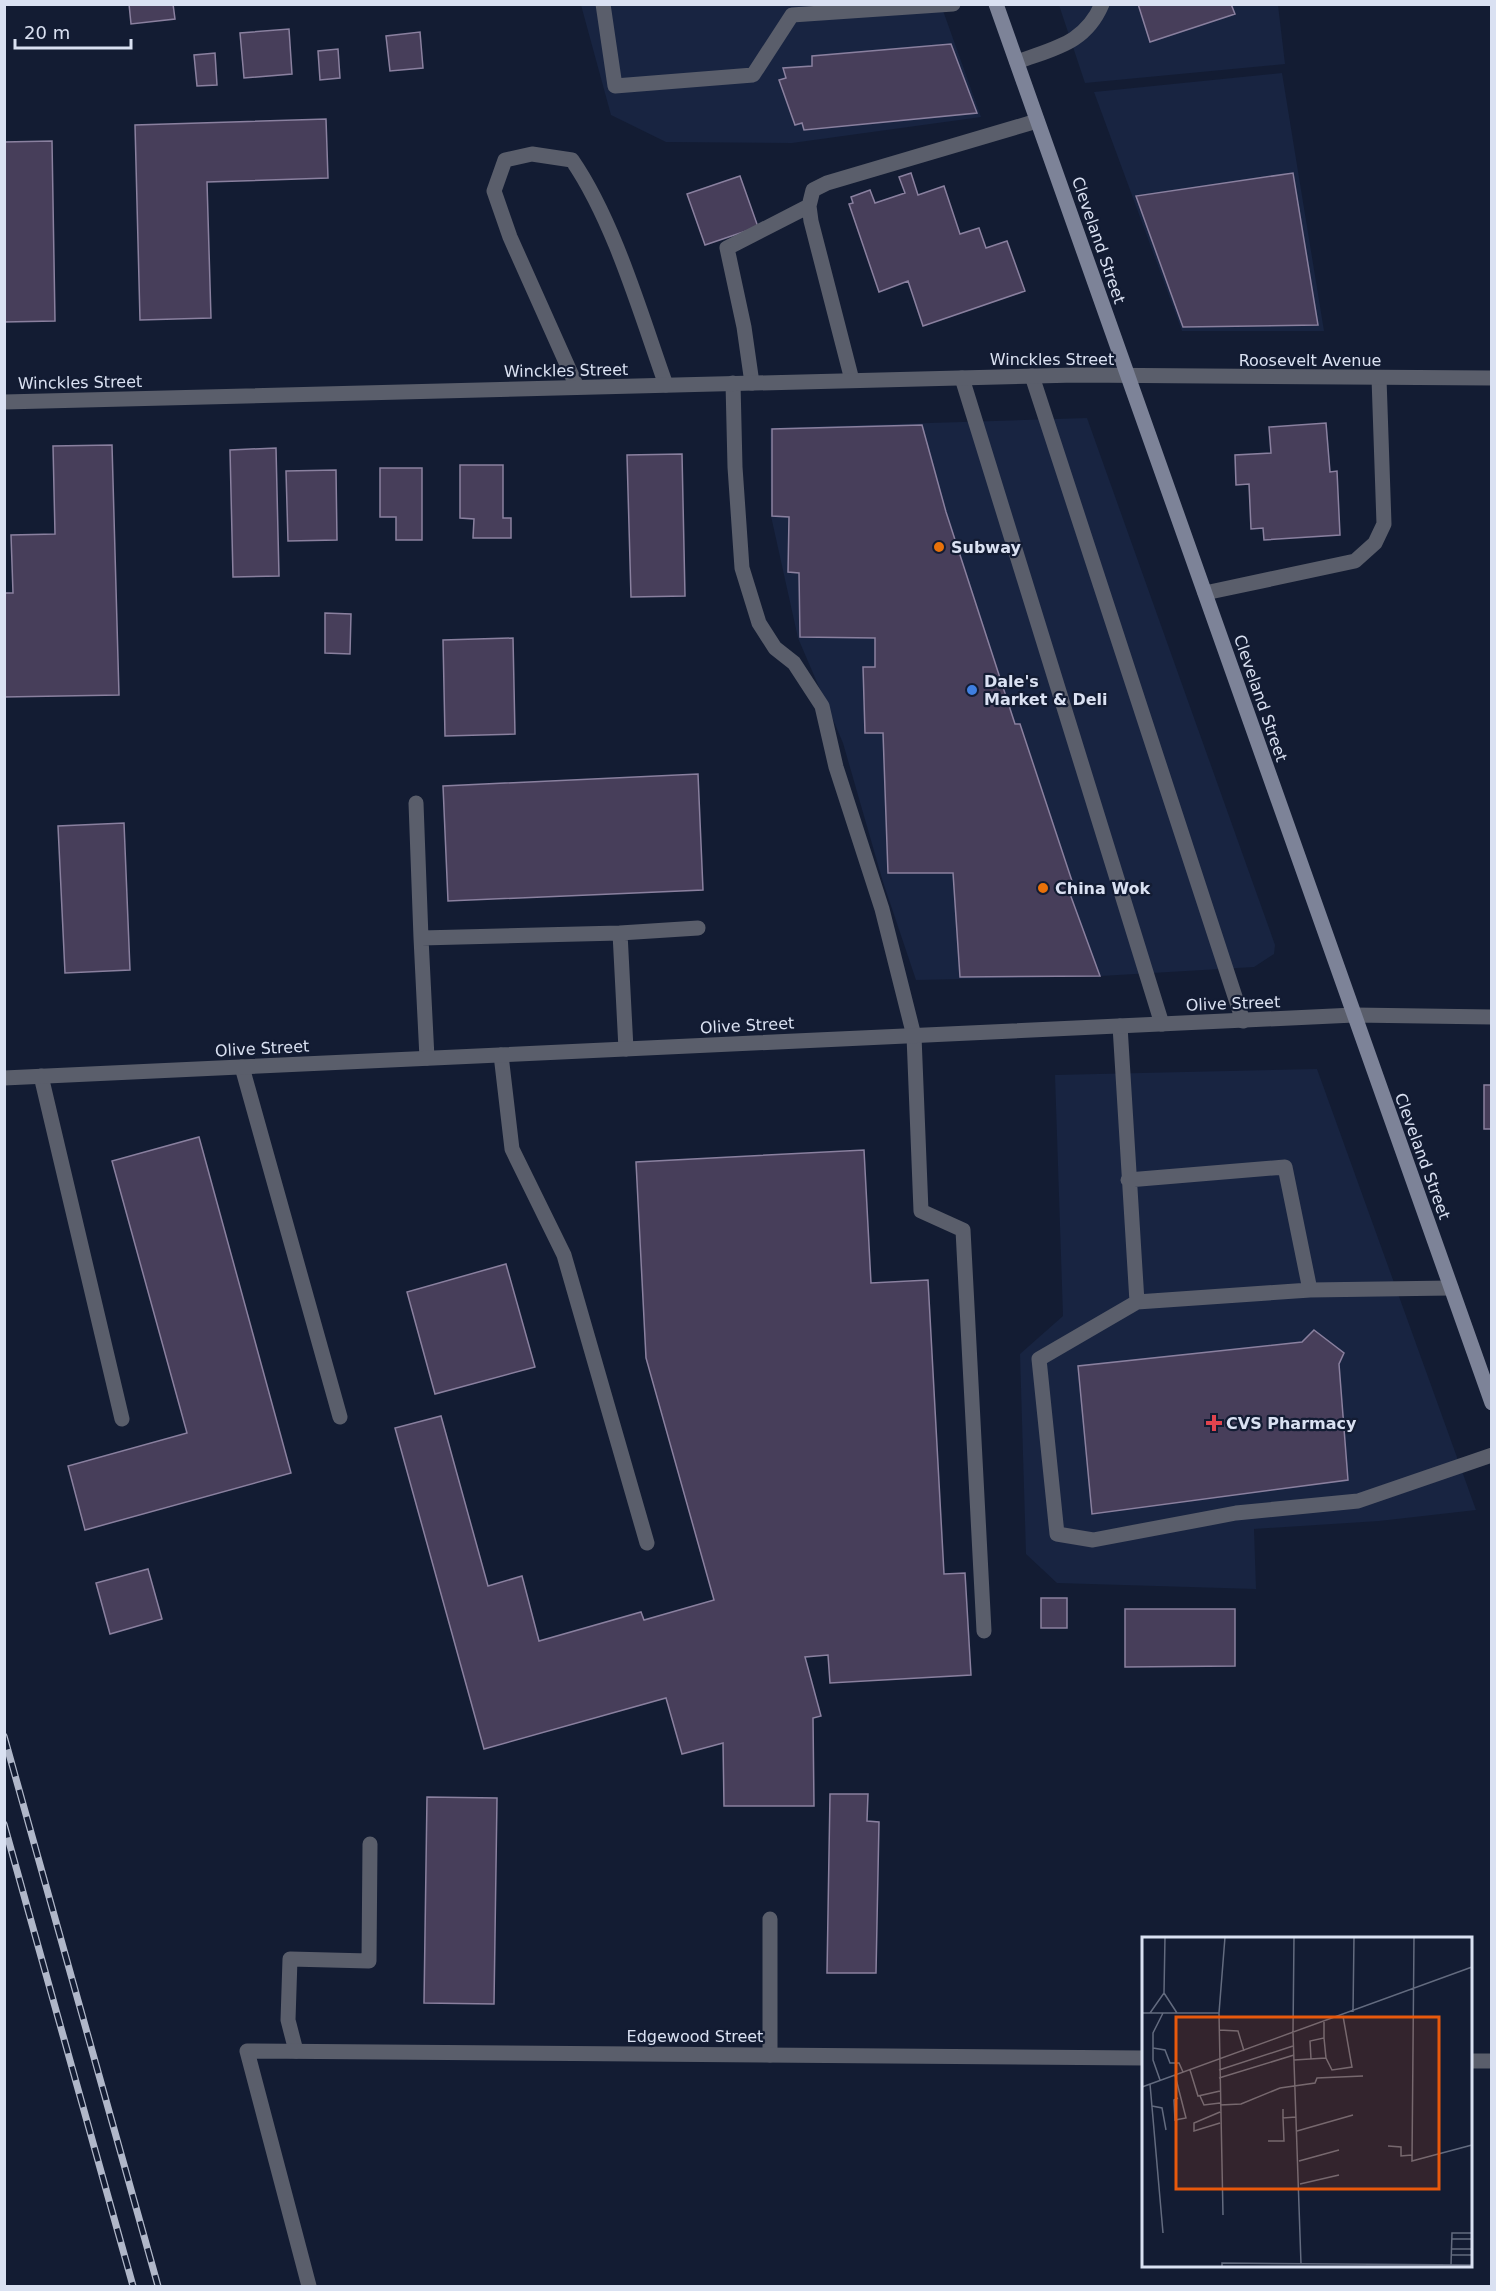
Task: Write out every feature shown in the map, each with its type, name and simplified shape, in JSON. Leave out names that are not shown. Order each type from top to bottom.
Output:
[{"type":"main road","name":"Cleveland Street","points":[[996,4],[1491,1403]]},
{"type":"street","points":[[603,4],[615,86],[753,75],[789,10],[953,4]]},
{"type":"street","points":[[1017,62],[1068,43],[1094,24],[1102,4]]},
{"type":"street","points":[[852,380],[809,206],[813,190],[827,183],[1037,121]]},
{"type":"street","points":[[577,387],[510,237],[494,191],[505,160],[532,154],[572,160],[586,181],[604,221],[666,385]]},
{"type":"street","points":[[752,383],[744,327],[727,248],[809,206]]},
{"type":"street","points":[[1032,376],[1244,1021]]},
{"type":"street","name":"Winckles Street","points":[[4,402],[852,380],[1032,376],[1128,377]]},
{"type":"street","name":"Roosevelt Avenue","points":[[1128,377],[1491,378]]},
{"type":"street","points":[[962,378],[1162,1024]]},
{"type":"street","points":[[1204,593],[1355,561],[1375,543],[1384,524],[1379,378]]},
{"type":"street","points":[[733,383],[735,467],[742,568],[759,623],[775,648],[794,663],[822,706],[836,767],[882,909],[914,1036],[921,1211],[963,1230],[984,1631]]},
{"type":"street","points":[[416,803],[427,1058]]},
{"type":"street","points":[[422,938],[620,933],[698,928]]},
{"type":"street","points":[[620,933],[626,1049]]},
{"type":"street","name":"Olive Street","points":[[4,1078],[1354,1015],[1491,1017]]},
{"type":"street","points":[[1120,1026],[1137,1302]]},
{"type":"street","points":[[501,1055],[512,1149],[564,1255],[646,1543]]},
{"type":"street","points":[[242,1067],[340,1417]]},
{"type":"street","points":[[41,1076],[122,1419]]},
{"type":"street","points":[[1128,1180],[1285,1167],[1310,1290]]},
{"type":"street","points":[[1451,1288],[1310,1290],[1137,1302],[1039,1359],[1057,1534],[1093,1540],[1236,1513],[1358,1501],[1491,1455]]},
{"type":"street","points":[[296,2051],[288,2020],[290,1959],[369,1961],[370,1844]]},
{"type":"street","points":[[770,1919],[770,2055]]},
{"type":"street","name":"Edgewood Street","points":[[309,2286],[247,2050],[1142,2058]]},
{"type":"street","points":[[1472,2061],[1491,2061]]},
{"type":"shaded area","points":[[581,5],[941,5],[981,117],[792,143],[666,142],[611,115]]},
{"type":"shaded area","points":[[1059,5],[1278,5],[1285,64],[1085,83]]},
{"type":"shaded area","points":[[1282,73],[1324,331],[1182,331],[1094,92]]},
{"type":"shaded area","points":[[1087,418],[1275,945],[1274,954],[1254,967],[1101,976],[916,980],[883,882],[843,743],[798,638],[771,516],[770,428]]},
{"type":"shaded area","points":[[1317,1069],[1476,1510],[1379,1521],[1254,1529],[1256,1589],[1057,1583],[1026,1554],[1020,1354],[1063,1316],[1055,1075]]},
{"type":"building","points":[[129,4],[173,4],[175,19],[131,24]]},
{"type":"building","points":[[1138,4],[1231,4],[1235,14],[1150,42]]},
{"type":"building","points":[[289,29],[292,74],[244,78],[240,33]]},
{"type":"building","points":[[420,32],[423,68],[390,71],[386,36]]},
{"type":"building","points":[[951,44],[977,113],[804,130],[802,123],[795,125],[779,80],[786,78],[783,68],[812,66],[812,56]]},
{"type":"building","points":[[338,49],[340,78],[320,80],[318,51]]},
{"type":"building","points":[[215,53],[217,85],[197,86],[194,55]]},
{"type":"building","points":[[326,119],[328,178],[207,182],[211,318],[140,320],[135,125]]},
{"type":"building","points":[[52,141],[55,321],[4,322],[4,142]]},
{"type":"building","points":[[911,173],[918,195],[944,186],[960,234],[979,228],[986,248],[1007,241],[1025,291],[923,326],[908,281],[879,292],[849,204],[853,203],[851,197],[870,190],[875,203],[905,193],[899,177]]},
{"type":"building","points":[[1293,173],[1318,325],[1183,327],[1136,196]]},
{"type":"building","points":[[740,176],[758,227],[705,245],[687,194]]},
{"type":"building","points":[[1326,423],[1330,472],[1337,471],[1340,535],[1264,540],[1263,528],[1251,529],[1249,484],[1236,485],[1235,455],[1271,453],[1269,427]]},
{"type":"building","points":[[922,425],[946,512],[1015,724],[1020,724],[1072,881],[1066,883],[1100,976],[960,977],[953,873],[888,873],[883,733],[865,733],[863,667],[875,667],[875,638],[800,637],[799,573],[788,572],[789,517],[772,516],[772,429]]},
{"type":"building","points":[[112,445],[119,695],[4,697],[4,593],[13,593],[11,535],[55,534],[53,446]]},
{"type":"building","points":[[276,448],[279,576],[233,577],[230,450]]},
{"type":"building","points":[[682,454],[685,596],[631,597],[627,455]]},
{"type":"building","points":[[460,465],[503,465],[503,518],[511,518],[511,538],[473,538],[474,519],[460,518]]},
{"type":"building","points":[[380,468],[422,468],[422,540],[396,540],[396,517],[380,517]]},
{"type":"building","points":[[336,470],[337,540],[288,541],[286,471]]},
{"type":"building","points":[[325,613],[351,614],[350,654],[325,653]]},
{"type":"building","points":[[513,638],[515,734],[445,736],[443,640]]},
{"type":"building","points":[[698,774],[703,890],[448,901],[443,786]]},
{"type":"building","points":[[124,823],[130,970],[65,973],[58,826]]},
{"type":"building","points":[[1484,1085],[1492,1085],[1492,1129],[1484,1129]]},
{"type":"building","points":[[199,1137],[291,1473],[85,1530],[68,1466],[187,1433],[112,1161]]},
{"type":"building","points":[[864,1150],[871,1283],[928,1280],[944,1574],[965,1573],[971,1675],[830,1683],[828,1655],[805,1657],[821,1716],[813,1718],[814,1806],[724,1806],[723,1743],[682,1754],[666,1698],[484,1749],[395,1428],[441,1416],[488,1586],[522,1576],[539,1641],[641,1612],[644,1620],[714,1600],[646,1358],[636,1162]]},
{"type":"building","points":[[506,1264],[535,1367],[435,1394],[407,1292]]},
{"type":"building","name":"CVS Pharmacy","points":[[1314,1330],[1344,1353],[1339,1364],[1348,1480],[1092,1514],[1078,1366],[1302,1342]]},
{"type":"building","points":[[148,1569],[162,1619],[110,1634],[96,1583]]},
{"type":"building","points":[[1041,1598],[1067,1598],[1067,1628],[1041,1628]]},
{"type":"building","points":[[1125,1609],[1235,1609],[1235,1666],[1125,1667]]},
{"type":"building","points":[[830,1794],[868,1794],[867,1821],[879,1822],[876,1973],[827,1973]]},
{"type":"building","points":[[427,1797],[497,1798],[494,2004],[424,2003]]},
{"type":"railway","points":[[4,1736],[158,2286]]},
{"type":"railway","points":[[4,1824],[133,2286]]},
{"type":"place","name":"Subway","points":[[939,547]]},
{"type":"place","name":"Dale's Market & Deli","points":[[972,690]]},
{"type":"place","name":"China Wok","points":[[1043,888]]},
{"type":"place","name":"CVS Pharmacy","points":[[1214,1423]]}]
